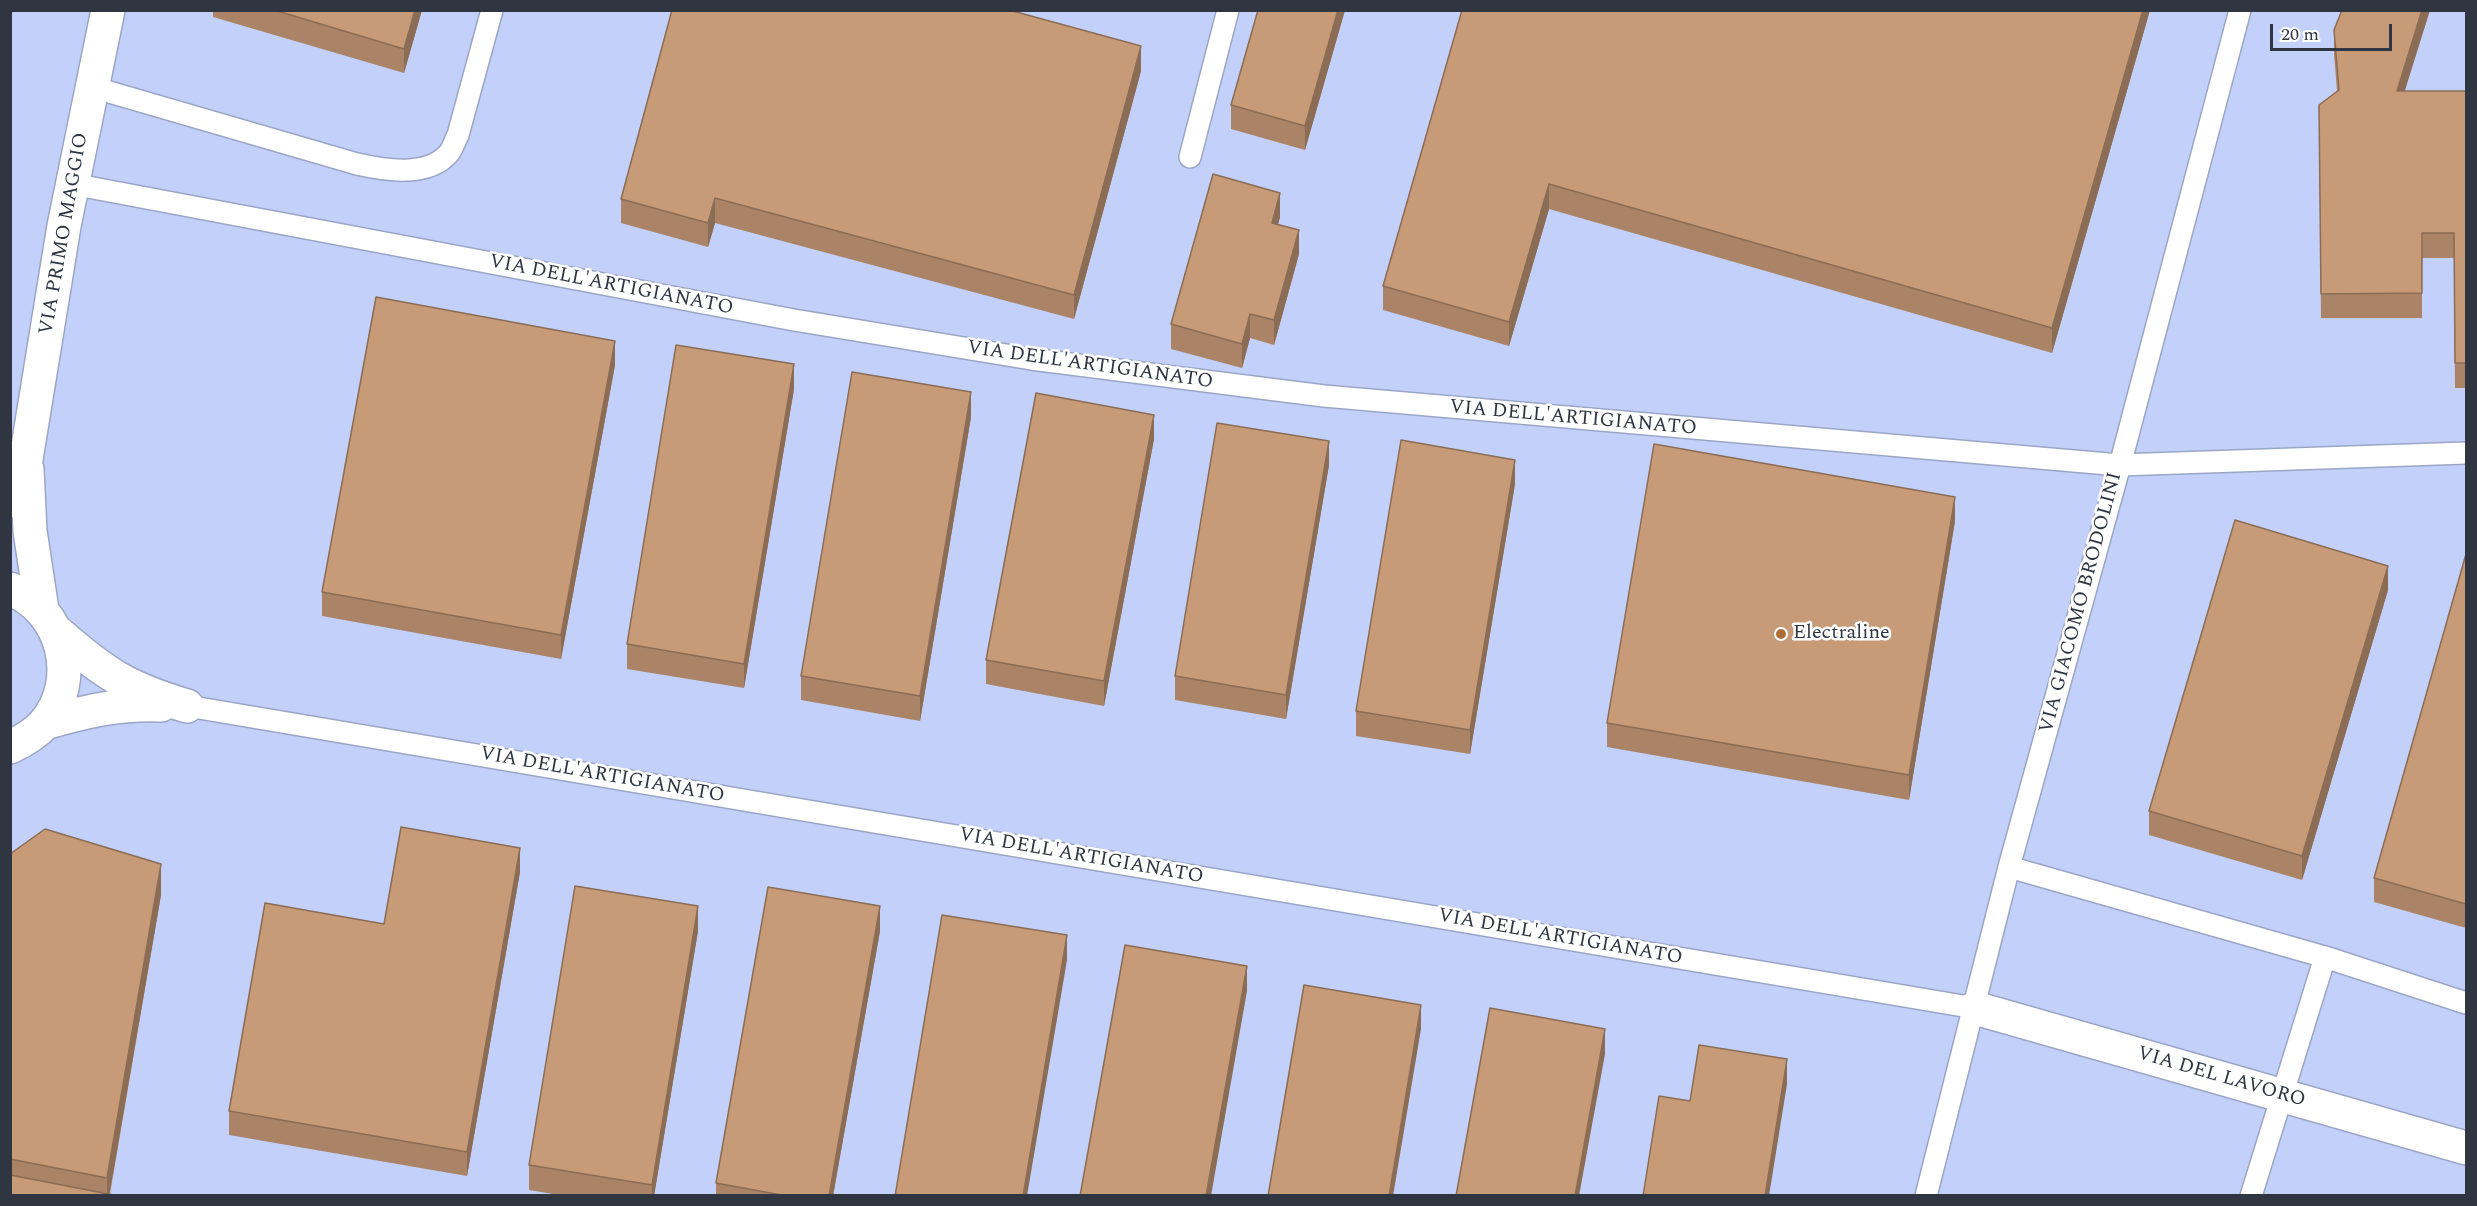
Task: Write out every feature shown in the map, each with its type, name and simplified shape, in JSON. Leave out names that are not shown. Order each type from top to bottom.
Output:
[{"type":"street","name":"VIA PRIMO MAGGIO","points":[[10,501],[26,459],[72,184],[108,10]]},
{"type":"street","name":"VIA PRIMO MAGGIO","points":[[10,747],[28,738],[45,723],[57,702],[64,679],[64,655],[49,621],[30,531],[26,459]]},
{"type":"street","points":[[10,589],[21,593],[88,659],[119,681],[147,694],[187,706]]},
{"type":"street","points":[[45,723],[114,706],[145,704],[187,706]]},
{"type":"street","name":"VIA DEL LAVORO","points":[[1975,1008],[2466,1148]]},
{"type":"lane","points":[[92,87],[357,164],[384,170],[410,170],[433,165],[449,153],[458,135],[492,10]]},
{"type":"lane","points":[[1190,157],[1228,10]]},
{"type":"lane","name":"VIA GIACOMO BRODOLINI","points":[[1926,1196],[2009,867],[2120,465],[2241,10]]},
{"type":"lane","name":"VIA DELL'ARTIGIANATO","points":[[72,184],[794,321],[1031,359],[1244,387],[1407,404],[2120,465],[2466,453]]},
{"type":"lane","name":"VIA DELL'ARTIGIANATO","points":[[187,706],[1975,1008]]},
{"type":"lane","points":[[2009,867],[2325,957],[2466,1003]]},
{"type":"lane","points":[[2251,1196],[2325,957]]},
{"type":"shaded area","points":[[11,11],[2466,11],[2466,1195],[11,1195]]},
{"type":"building","points":[[274,10],[415,10],[404,49]]},
{"type":"building","points":[[672,10],[1009,10],[1141,46],[1074,295],[715,198],[708,223],[621,199]]},
{"type":"building","points":[[1258,10],[1338,10],[1305,126],[1231,105]]},
{"type":"building","points":[[1462,10],[2143,10],[2052,328],[1549,184],[1509,322],[1383,286]]},
{"type":"building","points":[[2342,10],[2422,10],[2397,91],[2466,91],[2466,363],[2455,363],[2454,233],[2422,233],[2422,293],[2321,294],[2319,105],[2339,90],[2334,30]]},
{"type":"building","points":[[1213,174],[1280,193],[1272,223],[1299,230],[1274,320],[1250,314],[1242,344],[1171,324]]},
{"type":"building","points":[[376,297],[615,341],[561,635],[322,592]]},
{"type":"building","points":[[676,345],[794,364],[744,664],[627,644]]},
{"type":"building","points":[[852,372],[971,392],[920,696],[801,676]]},
{"type":"building","points":[[1036,393],[1154,415],[1104,681],[986,660]]},
{"type":"building","points":[[1217,423],[1329,441],[1286,695],[1175,676]]},
{"type":"building","points":[[1401,440],[1515,460],[1470,730],[1356,711]]},
{"type":"building","name":"Electraline","points":[[1654,444],[1955,497],[1909,775],[1607,723]]},
{"type":"building","points":[[2235,520],[2388,566],[2302,856],[2149,811]]},
{"type":"building","points":[[2466,554],[2466,904],[2374,878]]},
{"type":"building","points":[[401,827],[520,848],[467,1152],[229,1111],[265,903],[384,924]]},
{"type":"building","points":[[45,829],[161,864],[107,1178],[10,1159],[10,854]]},
{"type":"building","points":[[575,886],[698,906],[652,1185],[529,1165]]},
{"type":"building","points":[[768,887],[880,906],[829,1196],[787,1196],[716,1183]]},
{"type":"building","points":[[942,915],[1067,935],[1023,1196],[895,1196]]},
{"type":"building","points":[[1125,945],[1247,966],[1206,1196],[1080,1196]]},
{"type":"building","points":[[1304,985],[1421,1005],[1389,1196],[1268,1196]]},
{"type":"building","points":[[1490,1008],[1605,1029],[1575,1196],[1456,1196]]},
{"type":"building","points":[[1699,1045],[1787,1059],[1765,1196],[1643,1196],[1659,1096],[1690,1101]]},
{"type":"building","points":[[10,1175],[119,1196],[10,1196]]},
{"type":"place","name":"Electraline","points":[[1781,634]]}]
